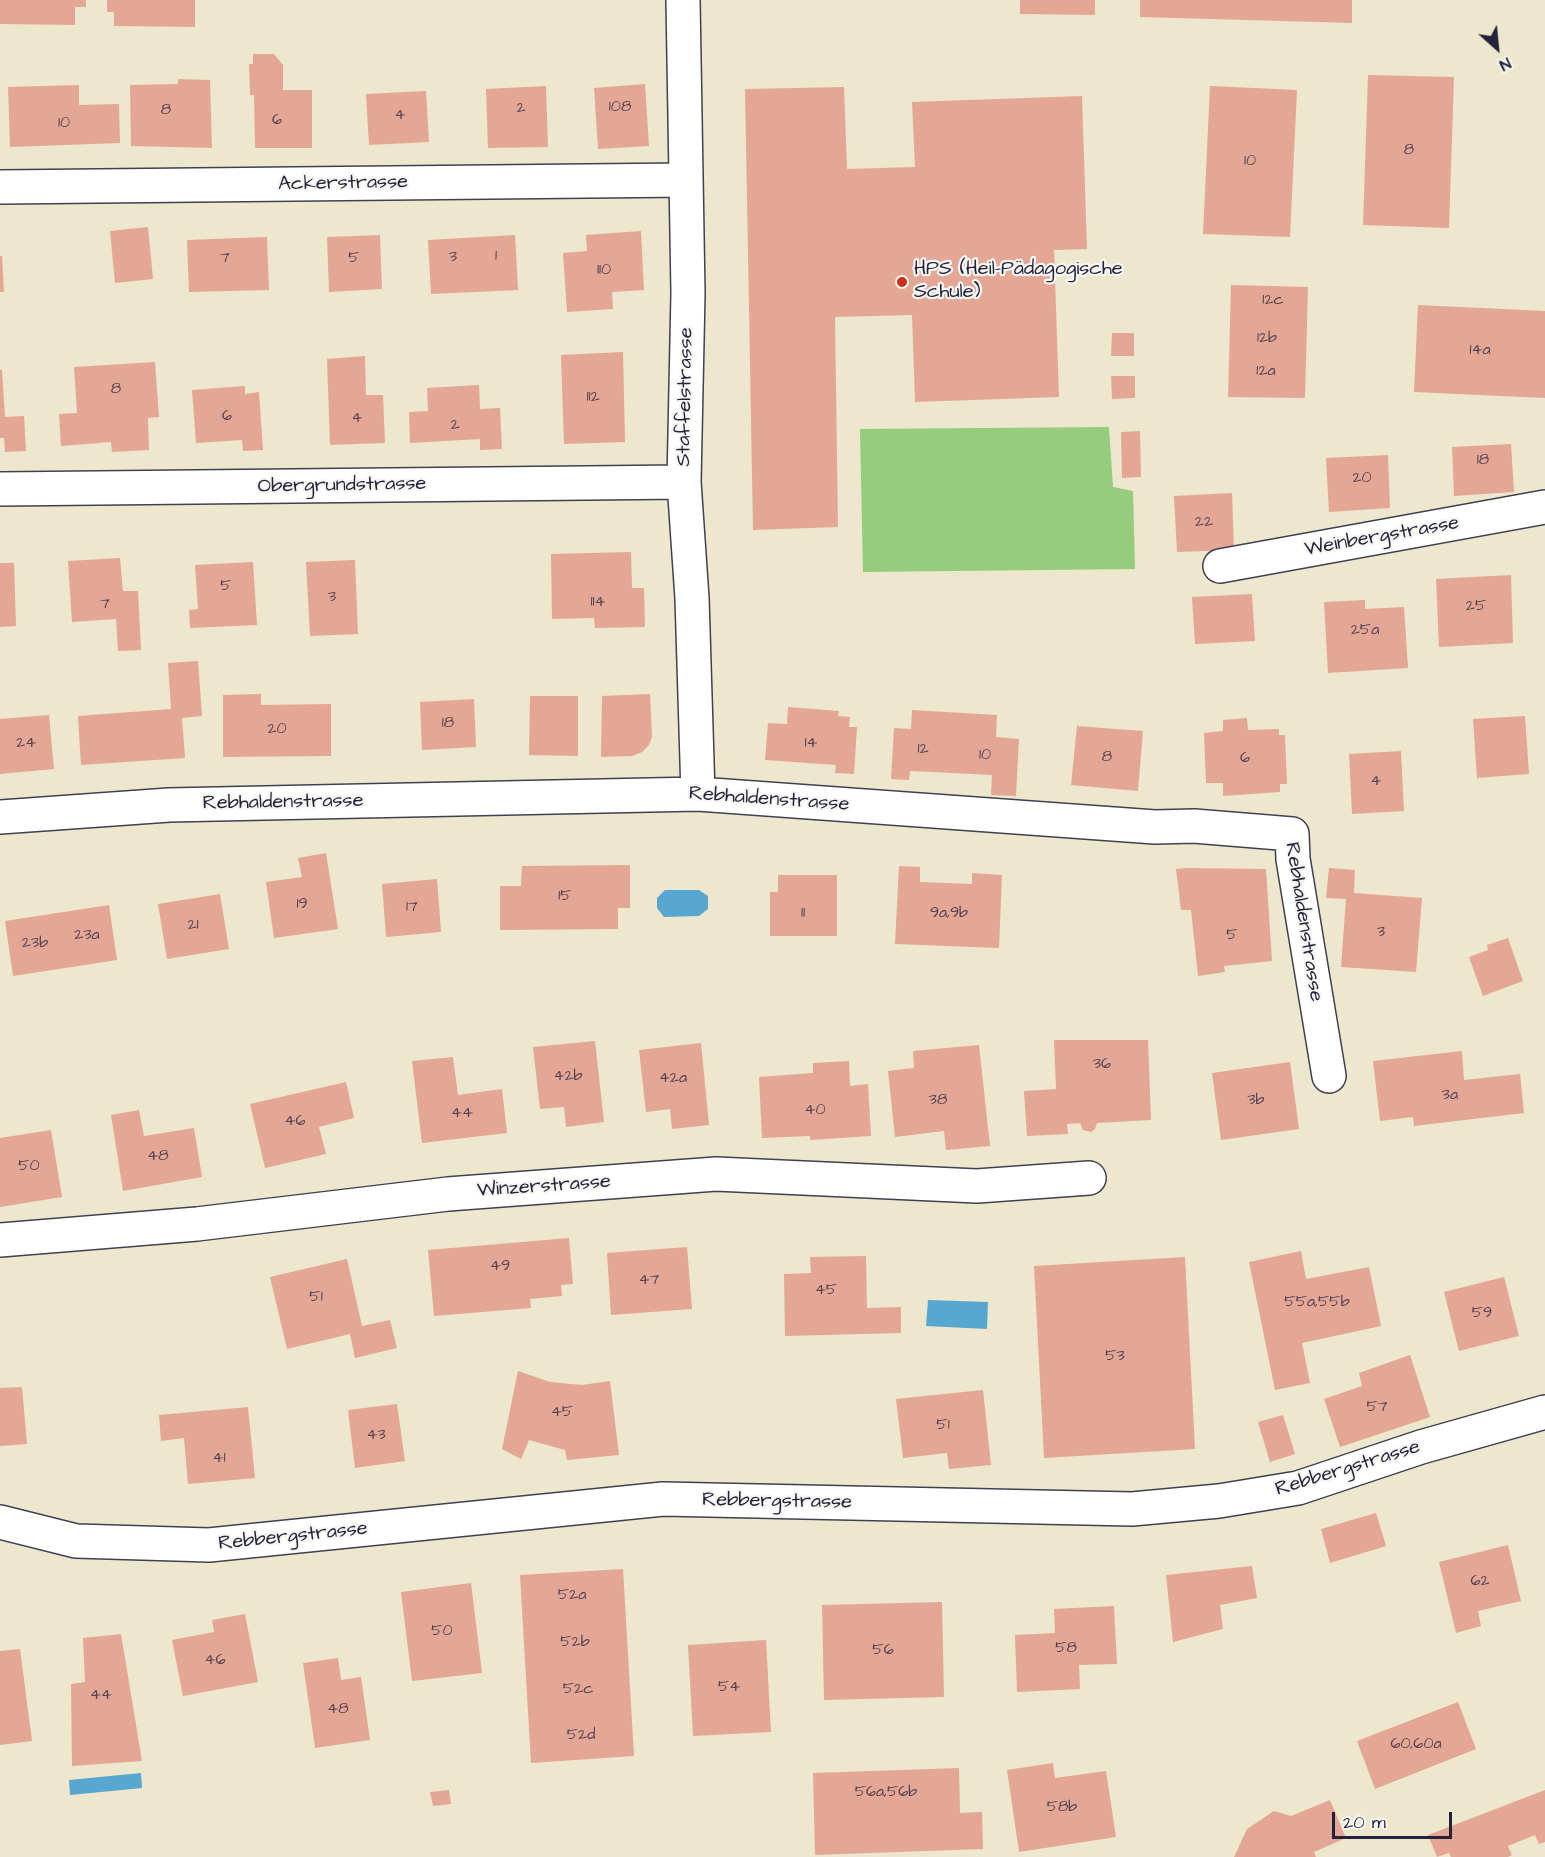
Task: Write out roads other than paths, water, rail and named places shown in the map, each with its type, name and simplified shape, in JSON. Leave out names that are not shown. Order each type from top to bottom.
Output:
[{"type":"street","name":"Staffelstrasse","points":[[683,0],[688,293],[684,482],[692,598],[698,794]]},
{"type":"street","name":"Ackerstrasse","points":[[0,187],[686,180]]},
{"type":"street","name":"Obergrundstrasse","points":[[0,489],[684,482]]},
{"type":"street","name":"Weinbergstrasse","points":[[1220,566],[1545,507]]},
{"type":"street","name":"Rebhaldenstrasse","points":[[0,817],[169,805],[698,794],[1155,827],[1194,826],[1292,834],[1293,859],[1329,1077]]},
{"type":"street","name":"Winzerstrasse","points":[[0,1240],[197,1224],[448,1194],[716,1174],[977,1186],[1089,1178]]},
{"type":"street","name":"Rebbergstrasse","points":[[0,1522],[76,1540],[208,1545],[663,1499],[1132,1509],[1219,1500],[1298,1488],[1422,1447],[1545,1412]]},
{"type":"water","points":[[665,890],[699,890],[708,896],[708,909],[699,916],[664,917],[657,908],[657,898]]},
{"type":"water","points":[[928,1300],[988,1302],[987,1329],[926,1326]]},
{"type":"water","points":[[141,1773],[142,1788],[70,1795],[69,1780]]},
{"type":"place","name":"HPS (Heil-Pädagogische Schule)","points":[[902,282]]}]
